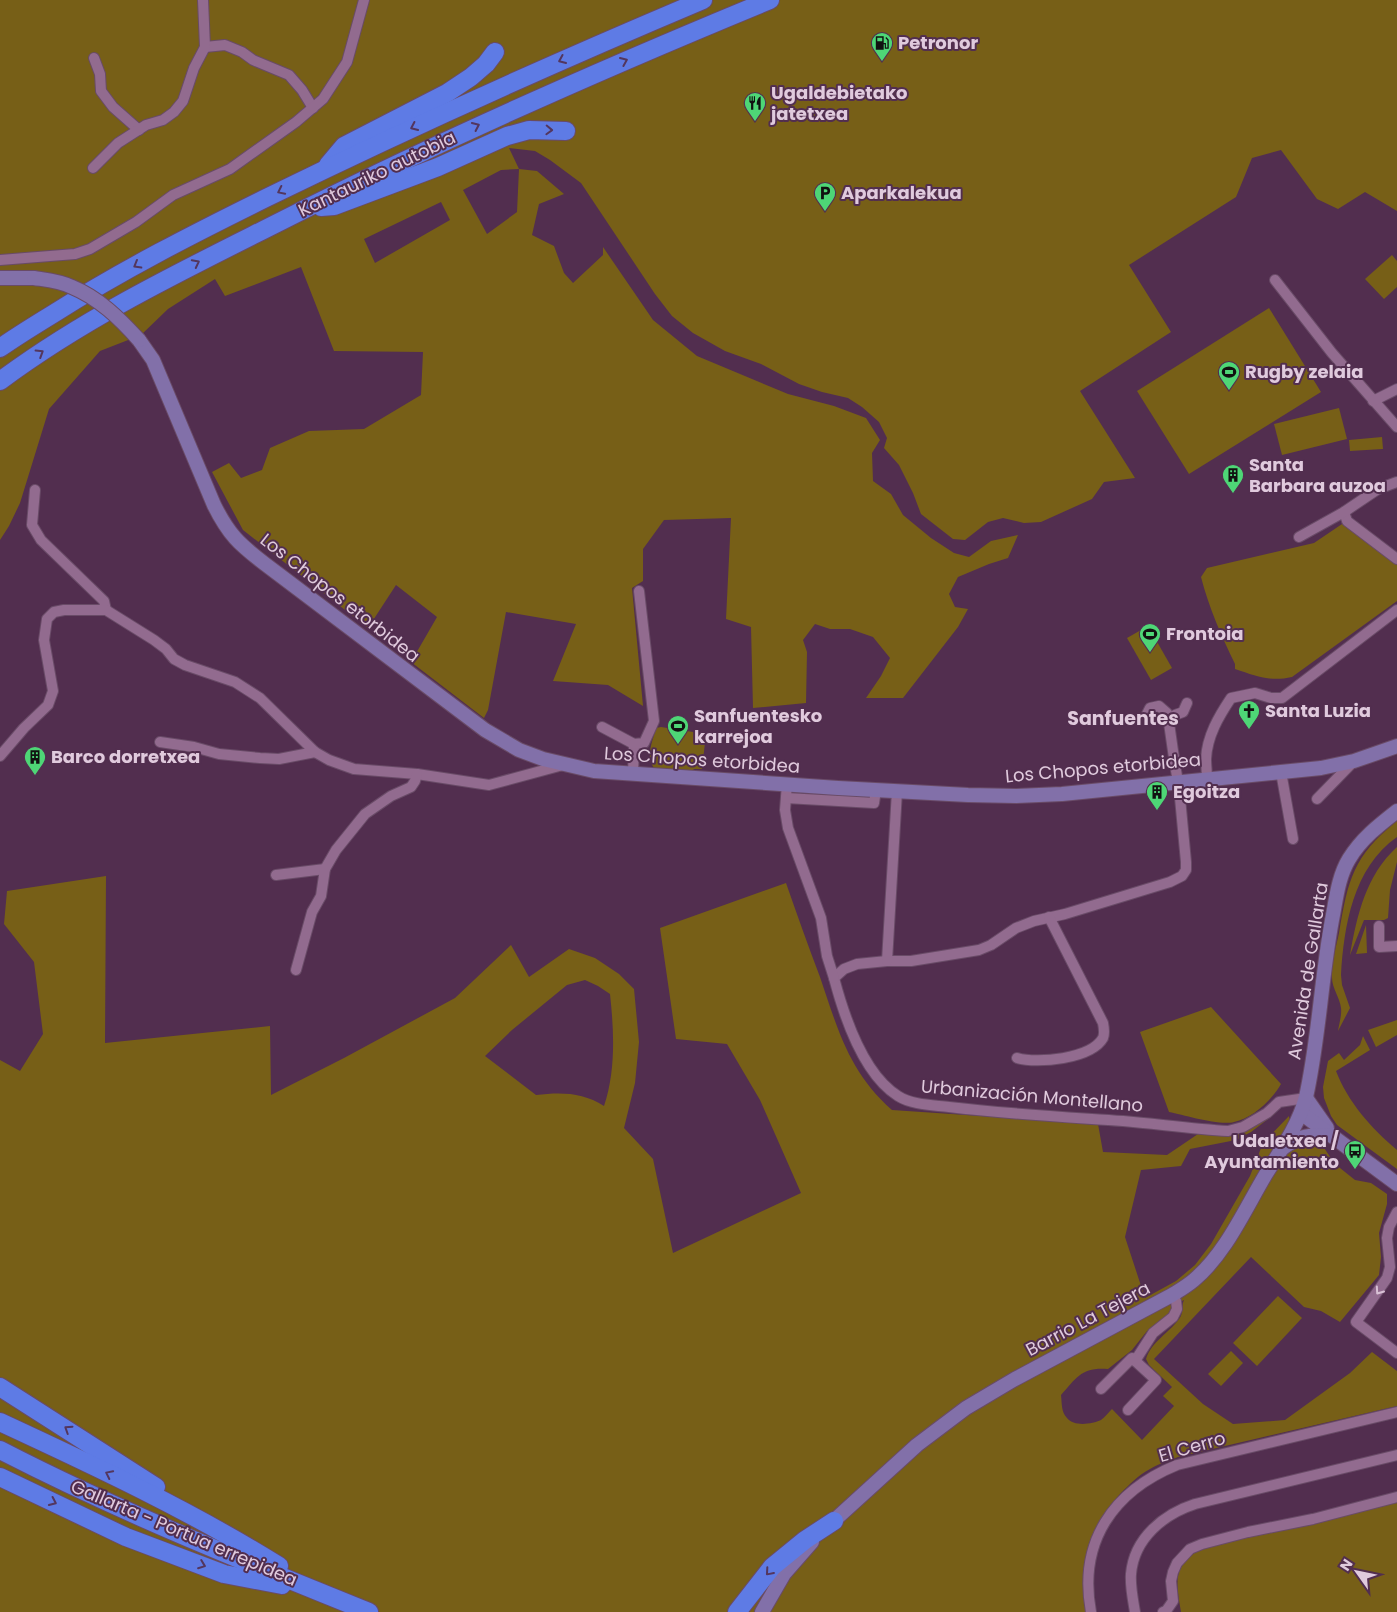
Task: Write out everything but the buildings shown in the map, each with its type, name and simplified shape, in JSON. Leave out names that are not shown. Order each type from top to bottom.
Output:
[{"type":"highway","name":"Kantauriko autobia","points":[[0,348],[78,298],[156,254],[325,169],[488,93],[703,0]]},
{"type":"highway","name":"Kantauriko autobia","points":[[0,381],[23,364],[92,321],[151,287],[383,169],[498,116],[770,0]]},
{"type":"highway","points":[[325,169],[344,146],[447,93],[471,77],[486,64],[495,52]]},
{"type":"highway","points":[[306,209],[334,206],[438,167],[507,136],[529,130],[566,131]]},
{"type":"highway","points":[[0,1386],[320,1592]]},
{"type":"highway","points":[[0,1422],[133,1486],[240,1542]]},
{"type":"highway","name":"Gallarta - Portua errepidea","points":[[0,1450],[42,1472],[144,1519],[370,1612]]},
{"type":"highway","points":[[0,1477],[126,1537],[224,1574],[320,1592]]},
{"type":"highway","points":[[737,1612],[772,1567],[805,1540],[834,1520]]},
{"type":"street","points":[[93,168],[118,143],[146,125],[163,120],[174,112],[183,101],[194,68],[205,47],[203,0]]},
{"type":"street","points":[[3,261],[75,254],[90,249],[136,222],[173,195],[230,169],[296,122],[323,99],[347,62],[364,0]]},
{"type":"street","points":[[205,47],[225,46],[242,52],[253,60],[289,75],[313,108]]},
{"type":"street","points":[[94,58],[100,74],[101,91],[113,107],[139,130]]},
{"type":"street","name":"Los Chopos etorbidea","points":[[0,278],[34,278],[57,282],[91,297],[120,318],[153,360],[214,505],[233,538],[280,576],[485,730],[519,750],[564,765],[594,771],[786,791],[876,790],[968,796],[1016,796],[1062,794],[1321,768],[1354,761],[1397,746]]},
{"type":"street","points":[[1276,280],[1332,353],[1397,427]]},
{"type":"street","points":[[1373,401],[1397,389]]},
{"type":"street","points":[[1299,537],[1344,512],[1378,489],[1397,482]]},
{"type":"street","points":[[35,490],[32,525],[45,546],[104,601],[106,610]]},
{"type":"street","points":[[1344,512],[1347,521],[1397,559]]},
{"type":"street","points":[[602,727],[634,744],[644,743],[654,721],[639,591]]},
{"type":"street","points":[[0,756],[24,728],[48,705],[53,690],[44,640],[47,619],[54,612],[64,610],[106,610],[154,640],[179,662],[234,682],[251,692],[260,698],[315,752],[329,760],[354,769],[417,774],[489,785],[564,765]]},
{"type":"street","points":[[1207,778],[1206,761],[1209,739],[1231,698],[1255,694],[1271,698],[1282,698],[1397,610]]},
{"type":"street","points":[[1169,723],[1176,715],[1183,712],[1187,703]]},
{"type":"street","points":[[834,978],[844,969],[857,964],[911,961],[979,950],[991,945],[1016,928],[1165,884],[1182,876],[1186,870],[1186,853],[1179,782],[1167,713],[1159,706],[1150,708],[1146,716]]},
{"type":"street","points":[[160,742],[194,747],[219,754],[260,758],[280,759],[315,752]]},
{"type":"street","points":[[633,774],[634,744]]},
{"type":"street","points":[[1317,799],[1354,761]]},
{"type":"street","points":[[1281,772],[1293,839]]},
{"type":"street","points":[[296,970],[312,912],[320,896],[325,869],[336,850],[365,814],[391,796],[411,786],[417,774]]},
{"type":"street","name":"Urbanización Montellano","points":[[786,791],[785,810],[788,828],[821,918],[827,956],[839,996],[859,1047],[871,1067],[885,1086],[900,1097],[916,1102],[977,1110],[1168,1124],[1228,1131],[1243,1127],[1267,1113],[1279,1102],[1306,1098]]},
{"type":"street","points":[[887,961],[897,791]]},
{"type":"street","name":"Avenida de Gallarta","points":[[1301,1113],[1312,1066],[1321,983],[1339,885],[1348,861],[1358,845],[1375,828],[1397,811]]},
{"type":"street","points":[[276,875],[325,869]]},
{"type":"street","points":[[1017,1058],[1045,1061],[1070,1057],[1098,1044],[1105,1032],[1103,1023],[1049,917]]},
{"type":"street","points":[[1379,926],[1379,947],[1397,946]]},
{"type":"street","points":[[1306,1098],[1322,1119],[1331,1135]]},
{"type":"street","points":[[1301,1113],[1397,1184]]},
{"type":"street","name":"Barrio La Tejera","points":[[762,1612],[775,1587],[793,1563],[834,1520],[936,1430],[979,1400],[1172,1296],[1195,1279],[1218,1253],[1231,1234],[1301,1113]]},
{"type":"street","points":[[1281,1149],[1304,1136],[1331,1135]]},
{"type":"street","points":[[1397,1212],[1389,1227],[1387,1238],[1390,1268],[1387,1278],[1356,1322],[1397,1352]]},
{"type":"street","points":[[1135,1361],[1154,1333],[1173,1317],[1177,1309],[1176,1301],[1172,1296]]},
{"type":"street","points":[[1101,1389],[1132,1358],[1156,1380],[1128,1410]]},
{"type":"street","name":"El Cerro","points":[[1091,1612],[1088,1596],[1088,1570],[1094,1546],[1113,1510],[1144,1481],[1177,1465],[1397,1412]]},
{"type":"street","points":[[1135,1612],[1131,1574],[1134,1561],[1148,1534],[1168,1516],[1180,1509],[1196,1504],[1397,1455]]},
{"type":"street","points":[[1163,1612],[1166,1611],[1173,1601],[1171,1580],[1173,1572],[1180,1559],[1190,1549],[1248,1532],[1312,1519],[1397,1497]]},
{"type":"shaded area","points":[[0,0],[1397,0],[1397,211],[1365,192],[1338,209],[1317,199],[1281,150],[1252,158],[1236,197],[1129,265],[1171,332],[1080,391],[1135,478],[1104,482],[1092,499],[1041,522],[1024,523],[1003,518],[988,522],[965,540],[953,539],[921,514],[899,465],[884,448],[887,438],[879,422],[862,407],[848,398],[799,384],[761,364],[725,351],[693,333],[672,316],[655,294],[581,183],[535,151],[509,148],[519,169],[537,171],[564,194],[539,204],[532,235],[554,246],[564,273],[573,283],[603,255],[603,247],[653,320],[697,356],[788,394],[834,406],[866,418],[880,440],[872,453],[873,481],[891,494],[903,515],[931,538],[954,553],[969,557],[991,541],[1018,535],[1008,558],[958,577],[949,594],[955,607],[968,609],[958,627],[903,698],[866,698],[881,676],[890,658],[873,637],[850,629],[830,629],[815,624],[803,640],[807,652],[806,703],[753,708],[751,627],[726,619],[731,518],[664,520],[643,549],[643,581],[632,588],[643,706],[608,685],[553,681],[576,624],[506,612],[488,710],[484,718],[411,662],[437,617],[396,585],[368,628],[243,530],[212,472],[229,463],[241,478],[262,470],[270,448],[309,431],[364,429],[421,395],[423,352],[334,351],[301,267],[225,296],[215,279],[168,309],[141,335],[100,351],[49,409],[20,503],[0,540]],"holes":[[[519,169],[517,212],[487,234],[463,190],[501,170]],[[441,202],[450,220],[375,263],[364,239]]]},
{"type":"shaded area","points":[[1392,255],[1397,261],[1397,287],[1384,299],[1365,279]]},
{"type":"shaded area","name":"Rugby zelaia","points":[[1269,308],[1321,392],[1189,474],[1137,391]]},
{"type":"shaded area","points":[[1339,408],[1347,439],[1282,455],[1274,424]]},
{"type":"shaded area","points":[[1382,437],[1383,449],[1350,451],[1349,440]]},
{"type":"shaded area","points":[[1345,522],[1397,563],[1397,601],[1292,677],[1270,679],[1235,669],[1235,664],[1216,621],[1201,577],[1207,568],[1314,543]]},
{"type":"shaded area","name":"Frontoia","points":[[1148,626],[1172,668],[1151,680],[1127,638]]},
{"type":"shaded area","name":"Sanfuentesko karrejoa","points":[[661,727],[706,734],[702,769],[694,769],[692,771],[654,768],[650,759],[650,748],[656,728]]},
{"type":"shaded area","points":[[1397,821],[1397,837],[1382,850],[1370,865],[1361,881],[1348,918],[1341,975],[1342,985],[1350,1008],[1338,1031],[1341,1008],[1332,982],[1332,967],[1346,898],[1355,870],[1362,858],[1382,834]]},
{"type":"shaded area","points":[[1397,847],[1397,862],[1390,890],[1388,918],[1384,920],[1364,920],[1350,955],[1364,896],[1386,858]]},
{"type":"shaded area","points":[[106,876],[105,1043],[270,1026],[271,1095],[455,998],[511,945],[529,977],[569,949],[595,958],[619,974],[634,989],[639,1042],[635,1083],[624,1128],[653,1159],[673,1253],[801,1193],[760,1100],[727,1044],[676,1039],[660,928],[786,883],[839,1032],[865,1081],[892,1110],[1098,1124],[1103,1152],[1167,1155],[1198,1134],[1268,1118],[1276,1113],[1251,1132],[1236,1140],[1190,1149],[1181,1166],[1141,1170],[1125,1237],[1145,1298],[1176,1281],[1195,1265],[1211,1244],[1250,1176],[1263,1143],[1289,1116],[1293,1149],[1305,1142],[1320,1142],[1335,1164],[1355,1180],[1371,1183],[1387,1194],[1387,1204],[1379,1233],[1381,1257],[1379,1275],[1340,1322],[1321,1311],[1304,1307],[1251,1257],[1154,1359],[1203,1404],[1233,1424],[1285,1420],[1350,1373],[1372,1352],[1397,1371],[1397,1406],[1178,1457],[1146,1471],[1120,1494],[1100,1521],[1093,1535],[1085,1563],[1084,1594],[1086,1612],[0,1612],[0,1060],[20,1071],[43,1034],[34,962],[4,924],[7,891]],"holes":[[[585,980],[610,994],[613,1050],[611,1079],[604,1106],[588,1098],[571,1094],[536,1095],[485,1056],[512,1030],[567,985]],[[1184,1300],[1181,1317],[1156,1343],[1146,1359],[1149,1365],[1172,1387],[1163,1396],[1174,1406],[1142,1440],[1112,1409],[1101,1420],[1093,1423],[1078,1424],[1070,1421],[1065,1416],[1061,1395],[1076,1378],[1092,1370],[1108,1369],[1132,1350],[1147,1331],[1170,1315],[1172,1306]]]},
{"type":"shaded area","points":[[1366,925],[1367,953],[1356,954]]},
{"type":"shaded area","points":[[1211,1007],[1281,1084],[1273,1096],[1261,1108],[1248,1117],[1234,1122],[1220,1123],[1169,1112],[1140,1032]]},
{"type":"shaded area","points":[[1397,1020],[1397,1035],[1376,1047],[1368,1030]]},
{"type":"shaded area","points":[[1363,1036],[1370,1050],[1336,1071],[1347,1093],[1361,1114],[1397,1150],[1397,1169],[1337,1125],[1331,1116],[1324,1098],[1323,1087],[1328,1061],[1339,1053],[1344,1060],[1360,1045]]},
{"type":"shaded area","points":[[1278,1296],[1302,1318],[1257,1366],[1233,1343]]},
{"type":"shaded area","points":[[1231,1351],[1243,1363],[1221,1386],[1208,1374]]},
{"type":"shaded area","points":[[1397,1502],[1397,1612],[1181,1612],[1178,1575],[1184,1562],[1195,1552],[1207,1547]]},
{"type":"place","name":"Petronor","points":[[882,62]]},
{"type":"place","name":"Ugaldebietako jatetxea","points":[[755,122]]},
{"type":"place","name":"Aparkalekua","points":[[825,212]]},
{"type":"place","name":"Rugby zelaia","points":[[1229,391]]},
{"type":"place","name":"Santa Barbara auzoa","points":[[1233,494]]},
{"type":"place","name":"Frontoia","points":[[1150,653]]},
{"type":"place","name":"Santa Luzia","points":[[1249,730]]},
{"type":"place","name":"Sanfuentesko karrejoa","points":[[678,745]]},
{"type":"place","name":"Barco dorretxea","points":[[35,776]]},
{"type":"place","name":"Egoitza","points":[[1157,811]]},
{"type":"place","name":"Udaletxea / Ayuntamiento","points":[[1355,1170]]},
{"type":"district","name":"Sanfuentes","points":[[1123,718]]}]
